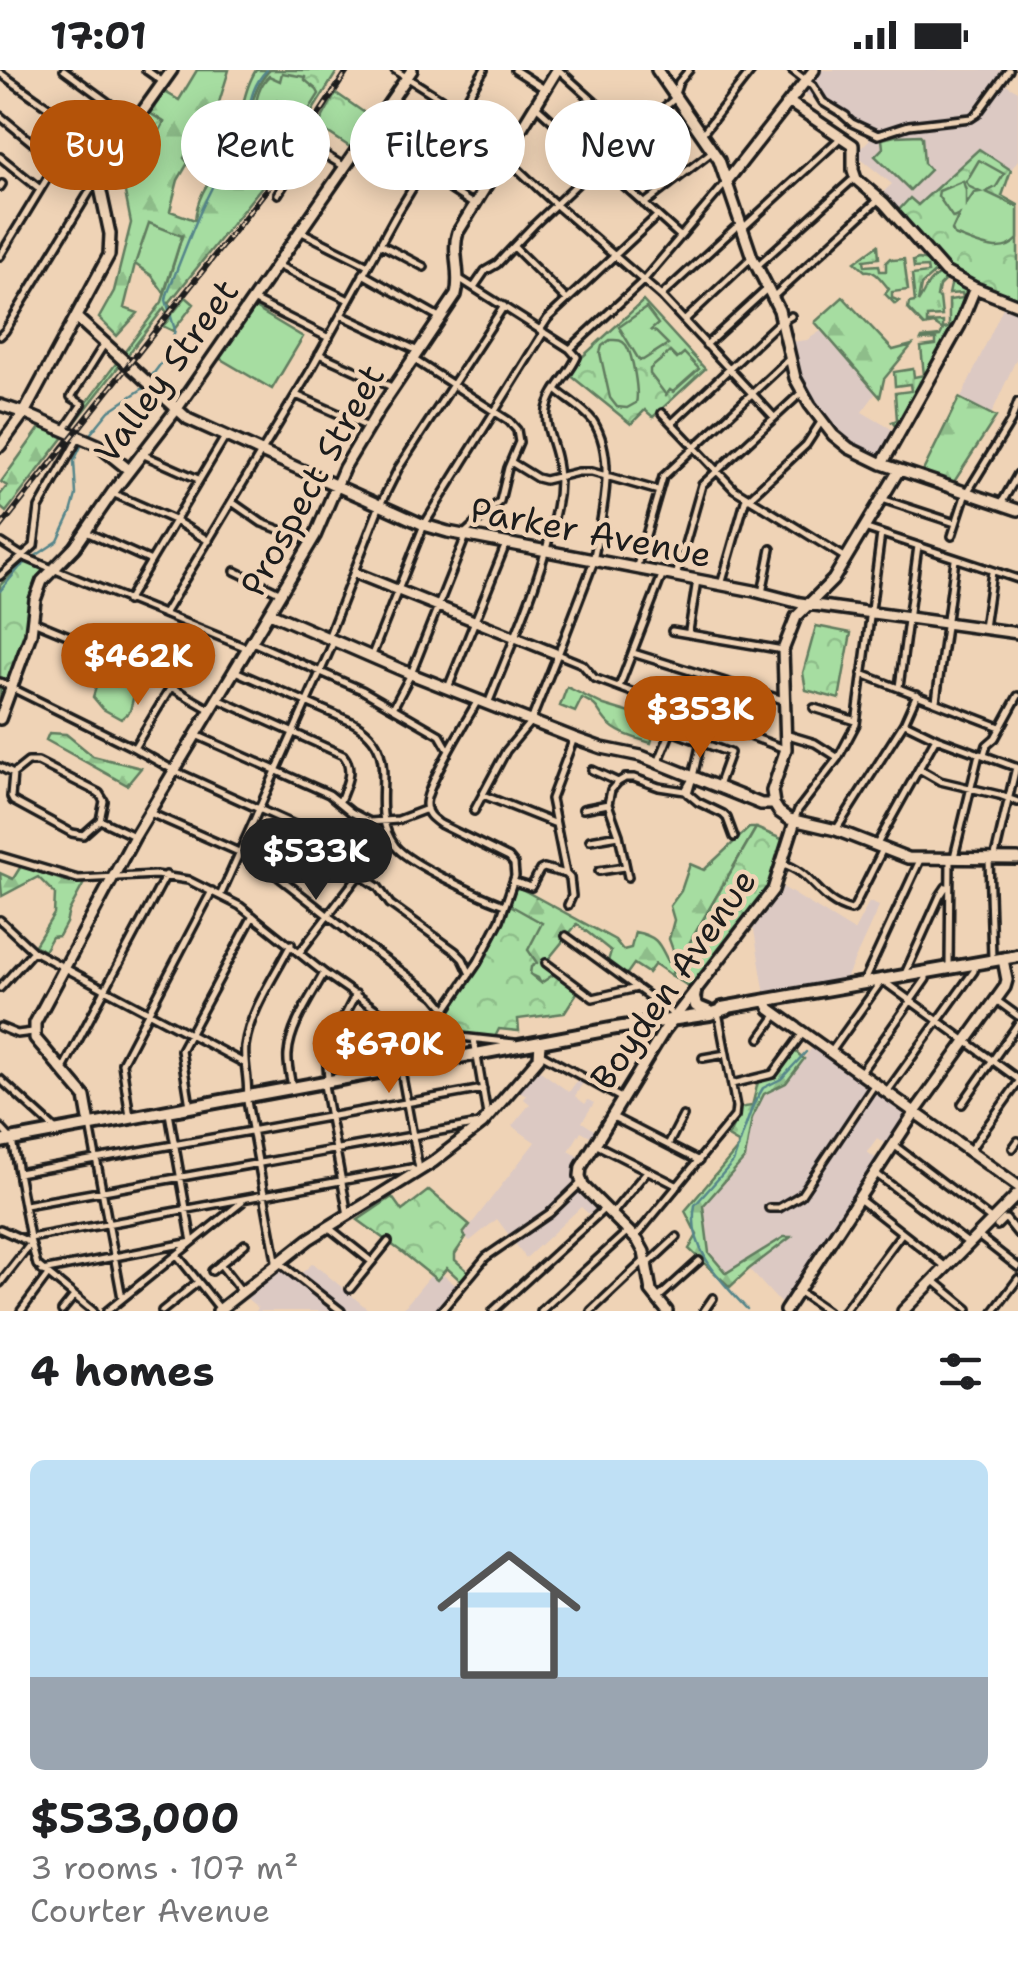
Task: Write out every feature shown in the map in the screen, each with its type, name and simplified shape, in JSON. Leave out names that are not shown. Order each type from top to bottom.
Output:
[{"type":"main road","points":[[6,1141],[521,1046],[541,1048],[674,1018],[1018,956]]},
{"type":"main road","points":[[695,992],[696,1006],[703,1011],[718,1010]]},
{"type":"street","points":[[64,70],[105,100]]},
{"type":"street","points":[[146,70],[163,82]]},
{"type":"street","points":[[150,100],[172,70]]},
{"type":"street","points":[[395,70],[409,74],[446,100]]},
{"type":"street","points":[[465,100],[484,70]]},
{"type":"street","points":[[515,70],[546,90]]},
{"type":"street","points":[[558,70],[592,100]]},
{"type":"street","name":"Prospect Street","points":[[525,124],[558,70]]},
{"type":"street","points":[[657,70],[714,151],[754,262],[786,318],[790,358],[802,392],[822,421],[842,444],[882,464],[1018,510]]},
{"type":"street","points":[[673,100],[679,82],[689,70]]},
{"type":"street","points":[[702,134],[752,70]]},
{"type":"street","points":[[792,70],[815,88],[823,102],[878,135],[909,125],[974,117],[1009,70]]},
{"type":"street","points":[[572,351],[643,280],[814,70]]},
{"type":"street","points":[[0,73],[37,100]]},
{"type":"street","name":"Valley Street","points":[[391,100],[409,74]]},
{"type":"street","points":[[789,102],[852,146],[854,175],[949,275],[1018,305]]},
{"type":"street","points":[[536,106],[545,114]]},
{"type":"street","points":[[0,116],[30,141]]},
{"type":"street","points":[[661,296],[735,228],[752,221],[838,141]]},
{"type":"street","points":[[278,194],[309,144],[346,167]]},
{"type":"street","points":[[644,204],[714,151]]},
{"type":"street","points":[[0,157],[30,182]]},
{"type":"street","name":"Valley Street","points":[[0,719],[30,639],[36,594],[42,581],[86,532],[176,410],[350,160]]},
{"type":"street","points":[[525,176],[661,296],[774,417]]},
{"type":"street","points":[[684,321],[851,181]]},
{"type":"street","points":[[0,256],[40,190]]},
{"type":"street","points":[[0,336],[91,190]]},
{"type":"street","points":[[0,446],[24,413],[111,248],[99,190]]},
{"type":"street","points":[[164,614],[320,354],[411,190]]},
{"type":"street","points":[[450,190],[475,205]]},
{"type":"street","name":"Prospect Street","points":[[34,1032],[34,1023],[134,838],[312,542],[368,427],[456,295],[460,279],[455,240],[484,190]]},
{"type":"street","points":[[474,287],[485,270],[497,264],[570,190]]},
{"type":"street","points":[[628,190],[680,236]]},
{"type":"street","points":[[774,298],[876,202]]},
{"type":"street","points":[[371,657],[424,525],[548,318],[656,216]]},
{"type":"street","points":[[300,231],[368,265]]},
{"type":"street","points":[[380,244],[424,267]]},
{"type":"street","points":[[514,247],[566,300]]},
{"type":"street","points":[[277,265],[348,300]]},
{"type":"street","points":[[364,274],[441,318]]},
{"type":"street","points":[[439,1035],[446,1009],[494,934],[514,882],[515,868],[509,858],[431,817],[428,796],[449,752],[483,702],[547,552],[559,478],[546,416],[556,390],[576,360],[572,351],[460,279]]},
{"type":"street","points":[[706,345],[768,288]]},
{"type":"street","points":[[882,464],[960,324],[975,288]]},
{"type":"street","points":[[253,300],[328,338]]},
{"type":"street","points":[[220,894],[320,672],[380,505],[398,469],[504,306]]},
{"type":"street","points":[[341,314],[416,355],[511,422],[518,434],[518,449],[510,462],[500,501],[464,535],[411,674],[394,708]]},
{"type":"street","name":"Parker Avenue","points":[[76,316],[188,419],[424,525],[794,602],[1018,632]]},
{"type":"street","points":[[672,422],[786,318]]},
{"type":"street","points":[[64,430],[82,404],[71,396],[105,343]]},
{"type":"street","points":[[320,354],[394,388]]},
{"type":"street","points":[[636,568],[663,477],[790,358]]},
{"type":"street","points":[[474,811],[506,750],[531,721],[594,561],[606,496],[602,448],[587,414],[556,390]]},
{"type":"street","points":[[676,576],[702,485],[802,392]]},
{"type":"street","points":[[296,395],[368,427]]},
{"type":"street","points":[[952,536],[967,493],[1018,402]]},
{"type":"street","points":[[0,405],[104,449],[129,470]]},
{"type":"street","points":[[662,414],[747,498],[846,558]]},
{"type":"street","points":[[721,584],[747,498],[806,445],[822,421]]},
{"type":"street","points":[[126,600],[225,437]]},
{"type":"street","points":[[0,576],[27,558],[34,546],[39,508],[84,439]]},
{"type":"street","points":[[142,454],[199,479]]},
{"type":"street","points":[[510,462],[545,480],[583,472],[659,491]]},
{"type":"street","points":[[796,616],[829,584],[898,470]]},
{"type":"street","points":[[1001,504],[1018,474]]},
{"type":"street","points":[[112,493],[174,520],[209,541]]},
{"type":"street","points":[[882,499],[956,524]]},
{"type":"street","points":[[232,502],[262,523],[312,542]]},
{"type":"street","points":[[864,528],[1018,579]]},
{"type":"street","points":[[86,532],[151,560]]},
{"type":"street","points":[[795,821],[798,810],[852,735],[881,534]]},
{"type":"street","points":[[2,542],[27,558],[126,600],[362,690],[440,735],[449,752]]},
{"type":"street","points":[[448,688],[506,544]]},
{"type":"street","points":[[899,687],[918,546]]},
{"type":"street","points":[[762,593],[771,548]]},
{"type":"street","points":[[936,700],[955,558]]},
{"type":"street","points":[[235,571],[281,593]]},
{"type":"street","points":[[984,628],[992,571]]},
{"type":"street","points":[[354,572],[582,664],[591,677],[786,749]]},
{"type":"street","points":[[619,688],[663,574]]},
{"type":"street","points":[[688,632],[697,580]]},
{"type":"street","points":[[818,595],[822,606]]},
{"type":"street","points":[[756,802],[772,791],[786,749],[783,650],[796,616],[798,607],[794,602]]},
{"type":"street","points":[[270,613],[574,738],[658,763],[756,802],[774,804]]},
{"type":"street","points":[[33,621],[144,667],[211,710]]},
{"type":"street","points":[[672,630],[783,650]]},
{"type":"street","points":[[632,653],[783,700]]},
{"type":"street","points":[[235,671],[366,731],[377,745],[384,766],[383,822],[393,842],[408,858],[505,905]]},
{"type":"street","points":[[862,674],[1000,727]]},
{"type":"street","points":[[0,682],[175,772],[304,830],[336,860],[378,887],[390,904],[460,955],[470,974]]},
{"type":"street","points":[[134,748],[171,686]]},
{"type":"street","points":[[836,830],[904,723],[917,694]]},
{"type":"street","points":[[950,968],[948,885],[970,788],[986,745],[1018,696]]},
{"type":"street","points":[[218,699],[338,752],[348,761],[350,773],[340,802]]},
{"type":"street","points":[[814,708],[856,721]]},
{"type":"street","points":[[785,1311],[915,1112],[1006,984],[998,960],[992,859],[1017,768],[904,723]]},
{"type":"street","points":[[658,763],[671,731],[730,753],[718,786]]},
{"type":"street","points":[[786,734],[815,743],[838,758]]},
{"type":"street","points":[[196,735],[329,794],[370,822],[405,818],[427,810]]},
{"type":"street","points":[[568,904],[572,896],[570,878],[551,798],[574,738]]},
{"type":"street","points":[[783,864],[798,868],[830,901],[853,909],[936,738]]},
{"type":"street","points":[[687,793],[701,742]]},
{"type":"street","points":[[28,762],[38,762],[99,793],[104,801],[100,820],[80,836],[16,803],[11,798],[12,774],[28,762]]},
{"type":"street","points":[[0,767],[12,774]]},
{"type":"street","points":[[919,769],[940,782],[1018,802]]},
{"type":"street","points":[[592,770],[618,782]]},
{"type":"street","points":[[628,877],[608,804],[611,790],[618,782],[634,778],[658,788],[687,793],[723,814],[734,837]]},
{"type":"street","points":[[772,791],[774,804],[795,821],[836,830],[920,860],[1018,859]]},
{"type":"street","points":[[482,795],[556,824]]},
{"type":"street","points":[[583,809],[608,804]]},
{"type":"street","points":[[150,812],[258,860],[435,996],[446,1009]]},
{"type":"street","points":[[100,820],[134,838]]},
{"type":"street","name":"Boyden Avenue","points":[[582,1183],[581,1168],[594,1144],[674,1018],[773,890],[795,821]]},
{"type":"street","points":[[336,860],[347,842],[370,822]]},
{"type":"street","points":[[590,840],[619,835]]},
{"type":"street","points":[[0,856],[66,878],[166,875],[188,880],[220,894],[252,916],[407,1032],[521,1046]]},
{"type":"street","points":[[863,984],[920,860]]},
{"type":"street","points":[[599,871],[625,867]]},
{"type":"street","points":[[514,882],[531,887],[544,868],[566,874]]},
{"type":"street","points":[[63,1070],[166,875]]},
{"type":"street","points":[[300,952],[359,875]]},
{"type":"street","points":[[96,880],[103,895]]},
{"type":"street","points":[[904,976],[948,885]]},
{"type":"street","points":[[130,1117],[121,1067],[212,891]]},
{"type":"street","points":[[190,1106],[181,1050],[252,916]]},
{"type":"street","points":[[0,920],[33,950],[244,1063]]},
{"type":"street","points":[[566,936],[674,1018]]},
{"type":"street","points":[[291,944],[246,1038],[244,1063],[252,1130],[278,1262],[341,1311]]},
{"type":"street","points":[[0,988],[3,979],[33,950]]},
{"type":"street","points":[[546,963],[594,998],[637,988]]},
{"type":"street","points":[[887,1092],[974,971],[975,964]]},
{"type":"street","points":[[292,1087],[289,1044],[324,973]]},
{"type":"street","points":[[860,1073],[926,979],[926,973]]},
{"type":"street","points":[[831,1052],[882,980],[1018,1081],[969,1151]]},
{"type":"street","points":[[348,1215],[330,1116],[325,1056],[356,994]]},
{"type":"street","points":[[962,1104],[1018,1020],[996,1000]]},
{"type":"street","points":[[766,1001],[777,1014],[1018,1186]]},
{"type":"street","points":[[541,1311],[631,1234],[678,1186],[735,1116],[718,1010]]},
{"type":"street","points":[[760,1038],[777,1014]]},
{"type":"street","points":[[396,1024],[418,1171]]},
{"type":"street","points":[[0,1027],[17,1034],[34,1032],[85,1097],[122,1298]]},
{"type":"street","points":[[732,1084],[773,1074],[803,1033]]},
{"type":"street","points":[[330,1046],[395,1034]]},
{"type":"street","points":[[474,1040],[485,1121]]},
{"type":"street","points":[[177,1255],[219,1310],[278,1262],[418,1171],[485,1121],[541,1048],[622,1098]]},
{"type":"street","points":[[703,1058],[726,1054]]},
{"type":"street","points":[[0,1079],[57,1131]]},
{"type":"street","points":[[769,1208],[779,1208],[801,1195],[875,1084]]},
{"type":"street","points":[[18,1173],[483,1088]]},
{"type":"street","points":[[168,1110],[192,1242]]},
{"type":"street","points":[[611,1116],[700,1161]]},
{"type":"street","points":[[668,1145],[683,1116]]},
{"type":"street","points":[[24,1205],[485,1121]]},
{"type":"street","points":[[0,1127],[18,1173],[36,1262],[93,1311]]},
{"type":"street","points":[[1013,1148],[1018,1141]]},
{"type":"street","points":[[594,1144],[678,1186]]},
{"type":"street","points":[[894,1145],[995,1223]]},
{"type":"street","points":[[0,1230],[30,1240],[411,1168],[418,1171]]},
{"type":"street","points":[[493,1311],[648,1171]]},
{"type":"street","points":[[875,1173],[969,1244]]},
{"type":"street","points":[[441,1311],[486,1257],[550,1213],[582,1183],[643,1249],[649,1288],[668,1311]]},
{"type":"street","points":[[995,1223],[1018,1194]]},
{"type":"street","points":[[858,1198],[946,1267]]},
{"type":"street","points":[[107,1311],[244,1199]]},
{"type":"street","points":[[904,1311],[995,1223],[1006,1219],[1018,1234]]},
{"type":"street","points":[[328,1227],[372,1262]]},
{"type":"street","points":[[844,1311],[902,1233]]},
{"type":"street","points":[[978,1236],[1018,1267]]},
{"type":"street","points":[[590,1311],[677,1237]]},
{"type":"street","points":[[0,1283],[30,1240]]},
{"type":"street","points":[[21,1311],[45,1273],[192,1242]]},
{"type":"street","points":[[350,1290],[388,1242]]},
{"type":"street","points":[[212,1271],[246,1244]]},
{"type":"street","points":[[657,1299],[698,1262]]},
{"type":"street","points":[[220,1264],[242,1292]]},
{"type":"street","points":[[994,1311],[1018,1279]]},
{"type":"street","points":[[933,1280],[968,1309]]},
{"type":"street","points":[[162,1311],[198,1282]]},
{"type":"street","points":[[798,1291],[826,1311]]},
{"type":"street","points":[[62,1311],[74,1296]]},
{"type":"street","points":[[704,1311],[714,1298]]},
{"type":"shaded area","points":[[819,70],[1014,70],[1004,83],[1018,91],[1018,160],[1011,170],[978,150],[917,205],[910,198],[897,212],[881,194],[892,184],[857,156],[870,139],[802,91]]},
{"type":"shaded area","points":[[1005,303],[1018,308],[1018,355],[991,415],[961,398]]},
{"type":"shaded area","points":[[821,331],[876,393],[862,412],[895,431],[878,457],[839,436],[798,375],[791,342],[807,340]]},
{"type":"shaded area","points":[[776,883],[854,931],[869,902],[879,906],[845,981],[765,995],[754,930],[747,925]]},
{"type":"shaded area","points":[[814,1045],[909,1114],[887,1145],[877,1138],[867,1152],[878,1160],[783,1306],[749,1269],[790,1237],[726,1273],[709,1254],[703,1205],[745,1158],[752,1118],[764,1094],[786,1083]]},
{"type":"shaded area","points":[[535,1067],[569,1092],[579,1078],[584,1081],[575,1096],[585,1104],[588,1100],[594,1103],[582,1122],[597,1132],[594,1138],[581,1131],[569,1151],[581,1158],[576,1172],[599,1208],[591,1216],[581,1207],[526,1258],[497,1219],[470,1241],[463,1235],[535,1142],[512,1126],[530,1104],[524,1099],[526,1095],[516,1089]]},
{"type":"shaded area","points":[[313,1263],[370,1311],[256,1311],[258,1308],[243,1295],[281,1267],[296,1278]]},
{"type":"shaded area","points":[[442,1274],[458,1287],[437,1311],[401,1311],[431,1275],[437,1280]]},
{"type":"green space","points":[[197,70],[229,70],[220,100],[181,100],[181,175],[170,211],[195,220],[204,190],[259,190],[169,303],[173,313],[186,297],[194,304],[173,331],[163,326],[170,318],[164,308],[6,512],[0,507],[0,495],[7,486],[1,482],[42,425],[64,433],[162,302],[182,236],[135,264],[124,308],[138,313],[117,336],[99,318],[114,291],[131,223],[125,190],[161,190],[164,123],[161,100],[157,100],[163,91],[179,100]]},
{"type":"green space","points":[[256,70],[270,70],[265,76],[253,100],[244,100]]},
{"type":"green space","points":[[270,70],[338,70],[319,100],[253,100]]},
{"type":"green space","points":[[282,73],[305,77],[319,94],[315,100],[257,100],[269,76],[280,81]]},
{"type":"green space","points":[[336,93],[350,103],[350,147],[330,134],[330,104]]},
{"type":"green space","points":[[920,135],[924,163],[930,170],[910,190],[875,156],[883,148],[882,139]]},
{"type":"green space","points":[[979,149],[1011,170],[1002,196],[1018,205],[1018,300],[949,270],[897,212],[910,198],[918,205]]},
{"type":"green space","points":[[979,160],[1004,174],[996,187],[986,192],[1018,207],[1018,239],[1011,245],[987,247],[954,235],[952,230],[959,215],[953,218],[938,196],[939,191],[963,181],[966,205],[974,193],[980,192],[966,182]]},
{"type":"green space","points":[[149,223],[182,236],[164,293],[152,276],[135,264]]},
{"type":"green space","points":[[878,245],[879,258],[864,260],[865,266],[879,265],[880,271],[886,271],[890,258],[904,259],[908,290],[892,292],[892,298],[899,301],[895,304],[885,294],[889,289],[878,276],[855,262]]},
{"type":"green space","points":[[913,261],[929,261],[938,270],[921,285],[918,302],[936,276],[941,273],[947,278],[939,286],[937,297],[942,316],[927,317],[927,323],[943,322],[943,329],[949,328],[949,300],[963,298],[962,293],[949,294],[952,281],[970,289],[897,428],[892,422],[897,420],[895,393],[911,391],[910,384],[895,386],[894,372],[913,369],[914,377],[924,375],[921,347],[936,345],[936,339],[921,340],[940,336],[943,330],[934,324],[924,326],[908,309],[909,303],[915,302],[912,275],[928,273],[927,267],[914,268]]},
{"type":"green space","points":[[843,297],[893,350],[912,345],[884,379],[880,397],[815,322]]},
{"type":"green space","points":[[643,301],[705,369],[653,417],[645,410],[631,424],[570,375],[580,359]]},
{"type":"green space","points":[[253,307],[303,337],[272,389],[219,358]]},
{"type":"green space","points":[[646,308],[658,324],[651,330],[668,344],[639,360],[619,327]]},
{"type":"green space","points":[[610,340],[626,345],[633,365],[637,398],[627,408],[617,407],[610,398],[600,353]]},
{"type":"green space","points":[[670,352],[677,359],[684,353],[699,369],[666,395],[650,369]]},
{"type":"green space","points":[[959,398],[996,417],[952,485],[922,473]]},
{"type":"green space","points":[[26,561],[46,571],[34,589],[27,631],[0,703],[0,585]]},
{"type":"green space","points":[[816,626],[851,633],[839,699],[806,690],[803,673]]},
{"type":"green space","points":[[101,671],[136,686],[130,711],[121,719],[103,709],[93,697]]},
{"type":"green space","points":[[567,687],[604,705],[657,721],[651,743],[616,729],[582,698],[575,712],[560,706]]},
{"type":"green space","points":[[49,733],[66,734],[93,756],[141,768],[127,785],[46,740]]},
{"type":"green space","points":[[749,828],[756,828],[671,975],[655,964],[648,973],[634,964],[624,978],[607,965],[611,951],[577,924],[546,962],[553,975],[541,984],[530,974],[528,950],[510,905],[516,886],[615,940],[623,950],[631,948],[635,932],[649,936],[658,943],[670,965],[674,953],[669,939],[674,920],[670,906],[681,891],[690,864],[704,870]]},
{"type":"green space","points":[[756,828],[791,843],[776,883],[696,991],[671,975]]},
{"type":"green space","points":[[21,866],[84,883],[59,936],[52,937],[44,951],[35,945],[54,914],[55,894],[38,877],[2,896],[0,873],[13,879]]},
{"type":"green space","points":[[510,905],[542,923],[528,950],[537,963],[530,974],[541,983],[553,975],[551,966],[580,988],[564,1013],[518,1019],[519,1031],[499,1029],[494,1039],[443,1033],[450,1012],[492,945]]},
{"type":"green space","points":[[795,1051],[804,1059],[786,1083],[764,1094],[752,1118],[745,1158],[703,1206],[709,1253],[726,1273],[784,1237],[791,1237],[730,1287],[689,1249],[697,1235],[685,1211],[738,1148],[738,1143],[728,1137],[738,1108],[752,1106],[758,1082],[774,1077]]},
{"type":"green space","points":[[429,1190],[470,1225],[455,1254],[455,1260],[469,1272],[461,1281],[447,1268],[437,1280],[358,1220],[392,1197],[402,1211]]},
{"type":"waterway","points":[[87,438],[109,411],[142,389],[168,354],[175,330],[167,295],[204,203],[241,141],[252,95],[267,70]]},
{"type":"waterway","points":[[34,557],[58,541],[71,513],[76,495],[74,461],[82,444]]},
{"type":"waterway","points":[[0,591],[27,562]]},
{"type":"waterway","points":[[747,1309],[717,1275],[701,1249],[694,1221],[695,1205],[733,1162],[763,1088],[781,1079],[806,1052]]},
{"type":"railway","points":[[0,528],[286,165],[348,70]]}]
